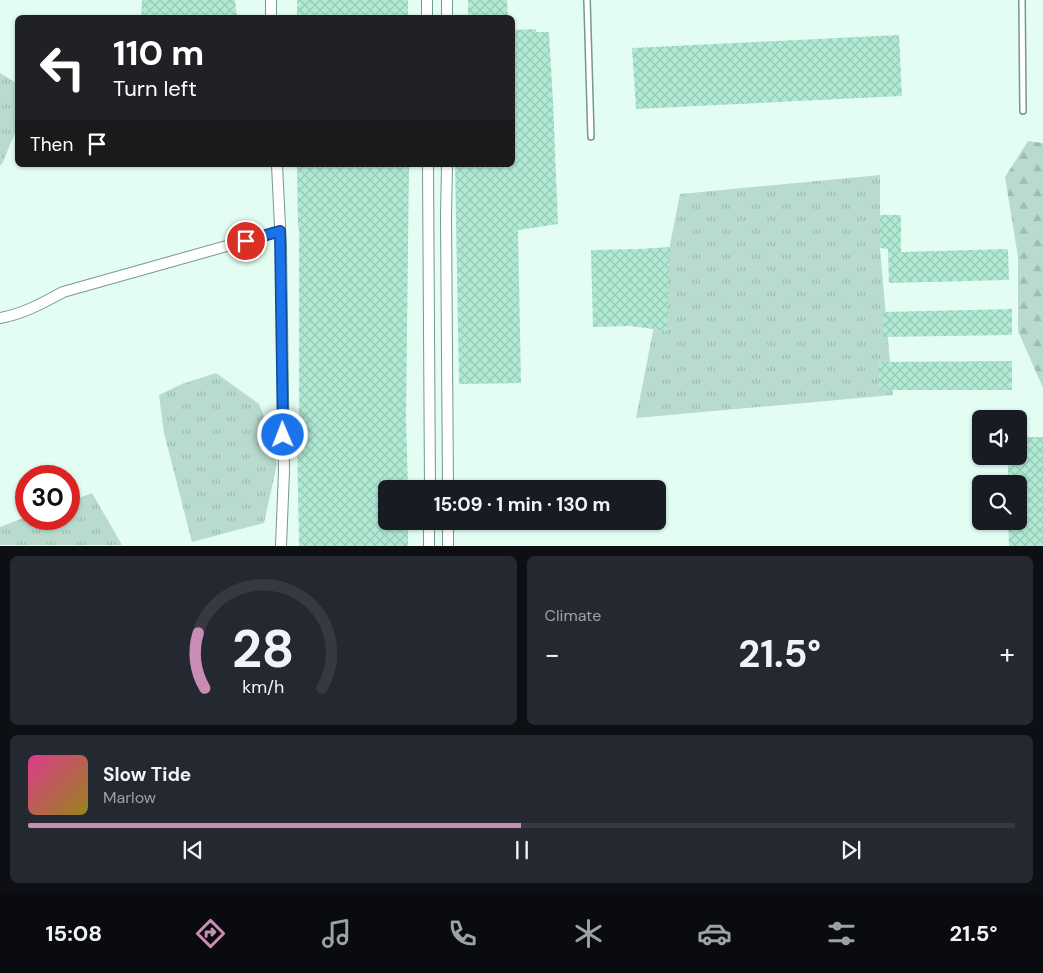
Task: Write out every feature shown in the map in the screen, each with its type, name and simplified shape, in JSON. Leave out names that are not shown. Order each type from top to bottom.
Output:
[{"type":"street","points":[[271,0],[272,15]]},
{"type":"street","points":[[427,0],[427,15]]},
{"type":"street","points":[[447,0],[447,15]]},
{"type":"street","points":[[277,167],[284,471],[282,546]]},
{"type":"street","points":[[428,167],[430,480]]},
{"type":"street","points":[[447,167],[448,480]]},
{"type":"street","points":[[0,318],[15,315],[63,292],[280,231]]},
{"type":"street","points":[[429,530],[429,546]]},
{"type":"street","points":[[448,530],[448,546]]},
{"type":"lane","points":[[587,0],[591,137]]},
{"type":"lane","points":[[1022,0],[1023,111]]},
{"type":"green space","points":[[0,73],[15,82],[15,133],[0,165]]},
{"type":"green space","points":[[1028,141],[1043,143],[1043,388],[1018,331],[1018,257],[1005,177]]},
{"type":"green space","points":[[880,175],[880,249],[893,395],[636,418],[680,194]]},
{"type":"green space","points":[[216,373],[259,404],[266,421],[277,464],[264,523],[192,542],[164,433],[159,395],[182,384]]},
{"type":"green space","points":[[92,493],[122,545],[0,545],[0,527],[15,521],[15,530],[80,530],[80,498]]},
{"type":"building","points":[[142,0],[235,0],[237,15],[141,15]]},
{"type":"building","points":[[297,0],[408,0],[408,15],[297,15]]},
{"type":"building","points":[[468,0],[507,0],[508,15],[468,15]]},
{"type":"building","points":[[536,29],[536,32],[549,32],[558,224],[518,230],[521,383],[459,384],[455,167],[515,167],[515,30]]},
{"type":"building","points":[[899,35],[902,96],[636,109],[632,48]]},
{"type":"building","points":[[297,167],[409,167],[406,418],[408,480],[378,480],[378,530],[408,530],[408,546],[299,546],[297,436],[299,436],[299,228]]},
{"type":"building","points":[[880,215],[901,215],[901,252],[1008,249],[1009,280],[889,283],[888,249],[880,248]]},
{"type":"building","points":[[670,247],[667,331],[631,326],[593,327],[591,250]]},
{"type":"building","points":[[1012,309],[1012,335],[883,337],[883,312]]},
{"type":"building","points":[[1012,361],[1012,390],[879,390],[878,362]]},
{"type":"building","points":[[1027,437],[1043,437],[1043,546],[1009,546],[1008,530],[1027,530],[1027,475],[1008,475],[1008,465],[1027,465]]},
{"type":"route","points":[[246,241],[280,231],[283,435]]}]
